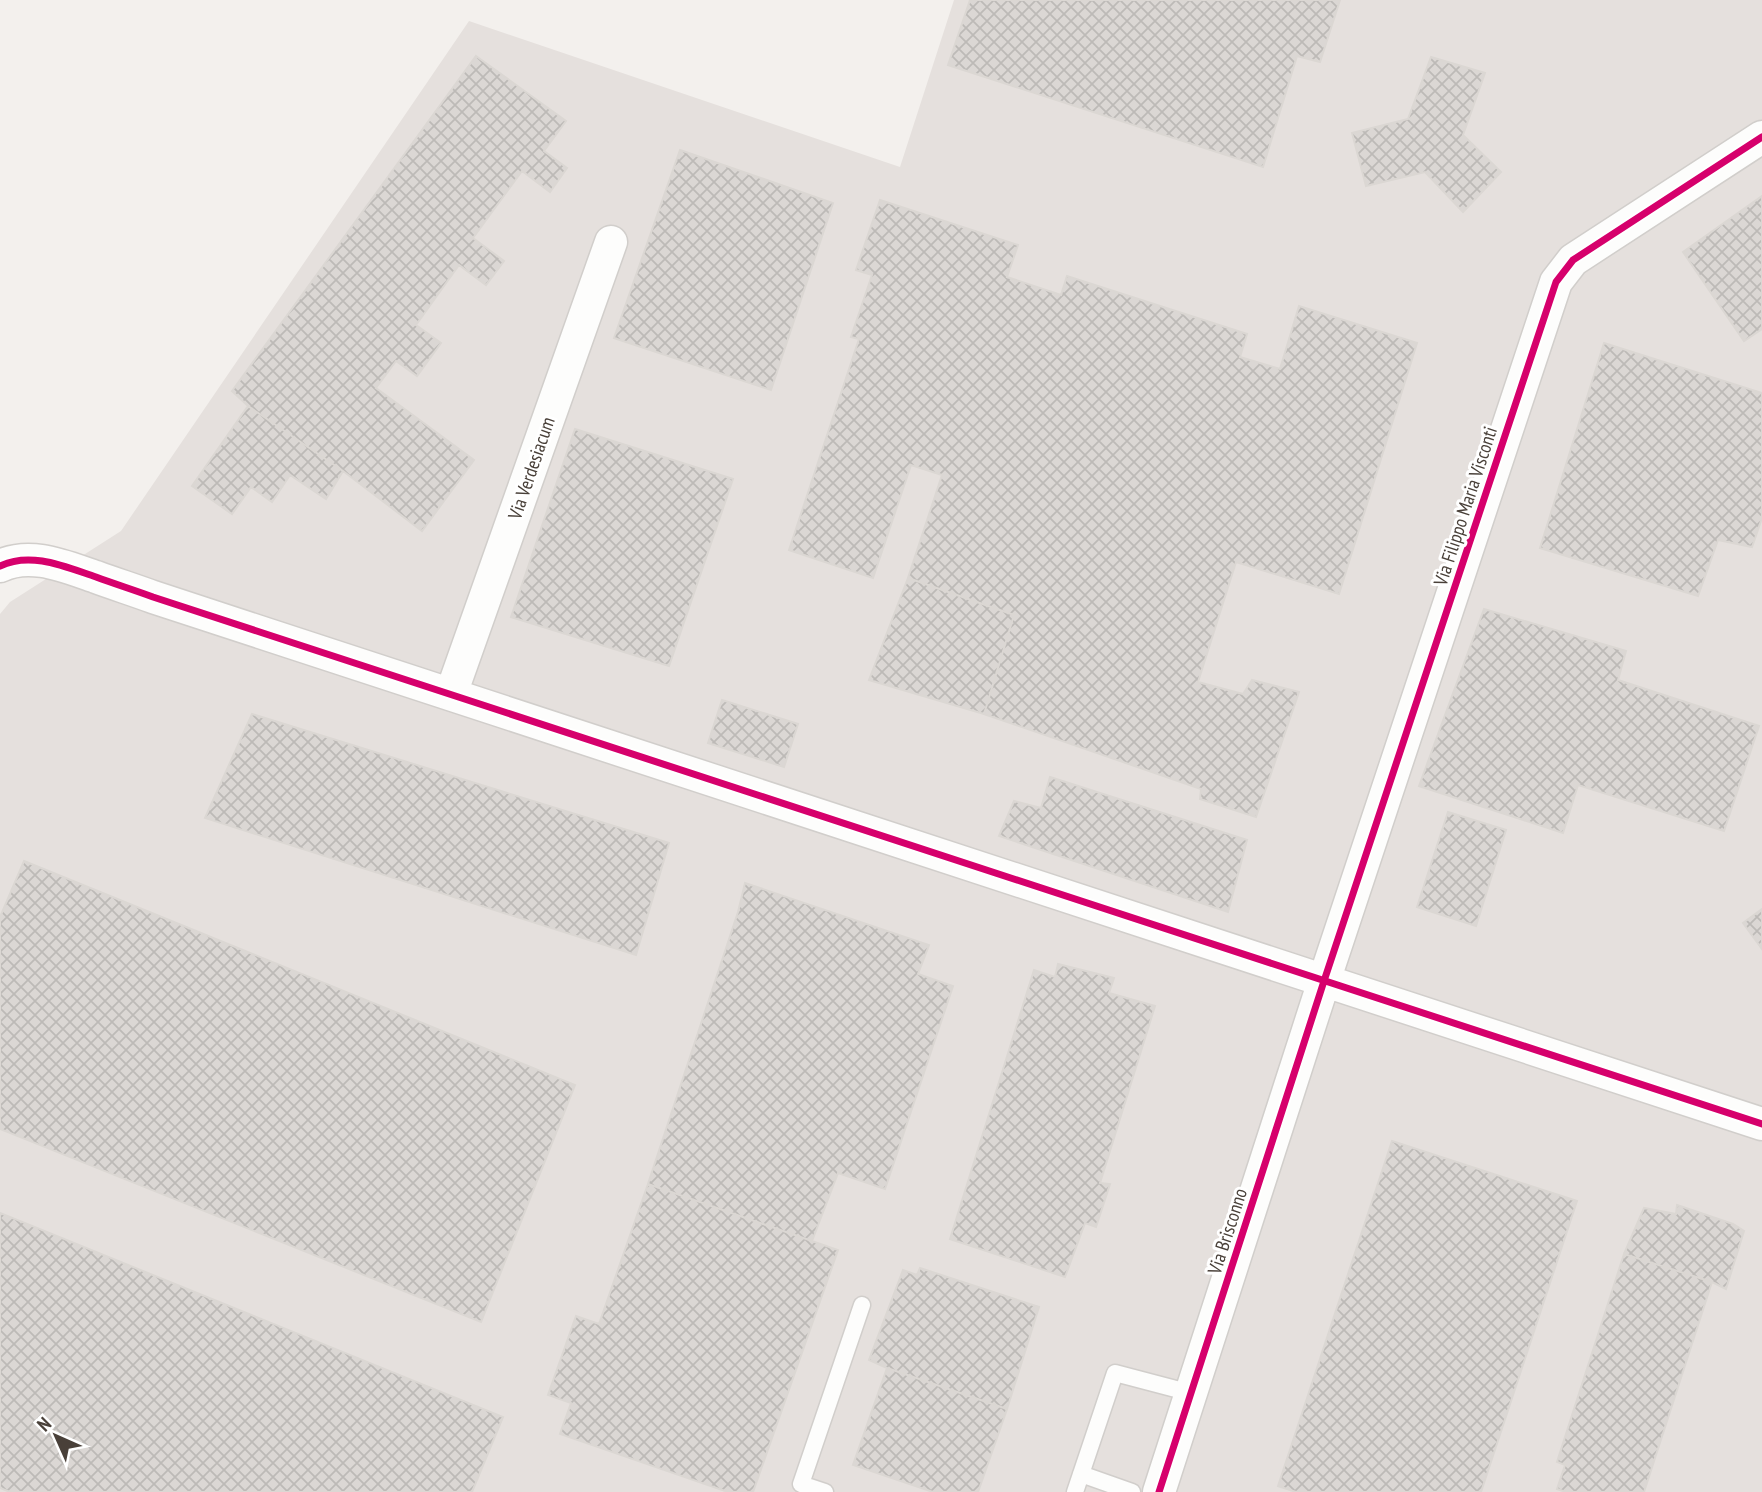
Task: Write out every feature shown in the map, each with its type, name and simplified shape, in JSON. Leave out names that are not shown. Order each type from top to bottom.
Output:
[{"type":"street","name":"Via Filippo Maria Visconti","points":[[1324,981],[1556,282],[1573,260],[1762,137]]},
{"type":"street","name":"Via Verdesiacum","points":[[451,694],[611,242]]},
{"type":"street","points":[[0,566],[9,561],[55,563],[1762,1124]]},
{"type":"street","name":"Via Brisconno","points":[[1159,1492],[1324,981]]},
{"type":"lane","points":[[825,1492],[801,1484],[862,1305]]},
{"type":"lane","points":[[1075,1492],[1115,1373],[1191,1393]]},
{"type":"lane","points":[[1081,1474],[1132,1492]]},
{"type":"shaded area","points":[[954,0],[1762,0],[1762,1492],[0,1492],[0,614],[10,602],[121,531],[469,21],[900,167]]},
{"type":"building","points":[[970,0],[1340,0],[1320,62],[1297,56],[1263,167],[948,65]]},
{"type":"building","points":[[476,56],[566,121],[544,151],[567,168],[550,192],[522,171],[473,238],[504,261],[486,285],[459,265],[416,325],[441,343],[417,376],[396,361],[376,388],[474,460],[422,531],[343,471],[248,406],[232,391]]},
{"type":"building","points":[[1431,57],[1485,73],[1463,135],[1501,172],[1463,212],[1425,172],[1366,186],[1352,133],[1408,119]]},
{"type":"building","points":[[680,150],[833,203],[771,390],[614,338]]},
{"type":"building","points":[[1762,196],[1762,329],[1744,341],[1683,252]]},
{"type":"building","points":[[880,200],[1018,245],[1007,277],[1061,295],[1067,276],[1247,334],[1240,357],[1280,369],[1299,306],[1417,343],[1339,594],[1236,562],[1198,682],[1243,694],[1252,680],[1299,692],[1256,817],[1200,799],[1201,789],[984,714],[1014,615],[908,578],[942,475],[911,465],[873,578],[789,550],[859,339],[851,337],[872,275],[856,270]]},
{"type":"building","points":[[1604,343],[1762,393],[1762,518],[1752,547],[1718,540],[1698,596],[1540,548]]},
{"type":"building","points":[[248,406],[343,471],[326,499],[290,475],[272,502],[251,487],[232,514],[192,486]]},
{"type":"building","points":[[575,429],[733,479],[669,666],[511,617]]},
{"type":"building","points":[[908,578],[1014,615],[984,714],[869,680]]},
{"type":"building","points":[[1484,609],[1626,651],[1618,680],[1759,726],[1724,831],[1578,785],[1563,833],[1419,786]]},
{"type":"building","points":[[722,700],[798,724],[784,767],[708,743]]},
{"type":"building","points":[[252,714],[669,843],[636,955],[205,818]]},
{"type":"building","points":[[1050,777],[1247,840],[1228,912],[999,836],[1014,801],[1041,808]]},
{"type":"building","points":[[1448,812],[1506,830],[1476,926],[1417,907]]},
{"type":"building","points":[[24,861],[575,1085],[481,1322],[0,1129],[0,917]]},
{"type":"building","points":[[745,883],[929,945],[918,974],[953,986],[885,1189],[838,1173],[812,1241],[648,1184],[738,912]]},
{"type":"building","points":[[1762,909],[1762,949],[1743,923]]},
{"type":"building","points":[[1058,964],[1114,978],[1109,993],[1155,1006],[1100,1183],[1110,1184],[1096,1227],[1085,1223],[1065,1277],[950,1239],[1034,970],[1055,977]]},
{"type":"building","points":[[1392,1141],[1577,1201],[1481,1492],[1296,1492],[1278,1486]]},
{"type":"building","points":[[648,1184],[838,1250],[753,1492],[728,1492],[560,1434],[571,1403],[548,1395],[576,1316],[599,1324]]},
{"type":"building","points":[[1677,1205],[1733,1224],[1744,1231],[1726,1289],[1624,1254],[1644,1208],[1676,1214]]},
{"type":"building","points":[[0,1213],[503,1417],[472,1492],[10,1492],[0,1488]]},
{"type":"building","points":[[1624,1254],[1712,1282],[1644,1492],[1566,1492],[1557,1489],[1565,1465],[1557,1462]]},
{"type":"building","points":[[920,1268],[1039,1307],[1007,1409],[869,1360],[903,1270],[917,1275]]},
{"type":"building","points":[[887,1368],[1007,1409],[978,1492],[933,1492],[853,1465]]},
{"type":"cycle path","points":[[1159,1492],[1324,981],[1556,282],[1573,260],[1762,137]]},
{"type":"cycle path","points":[[0,566],[36,560],[73,569],[1762,1124]]}]
